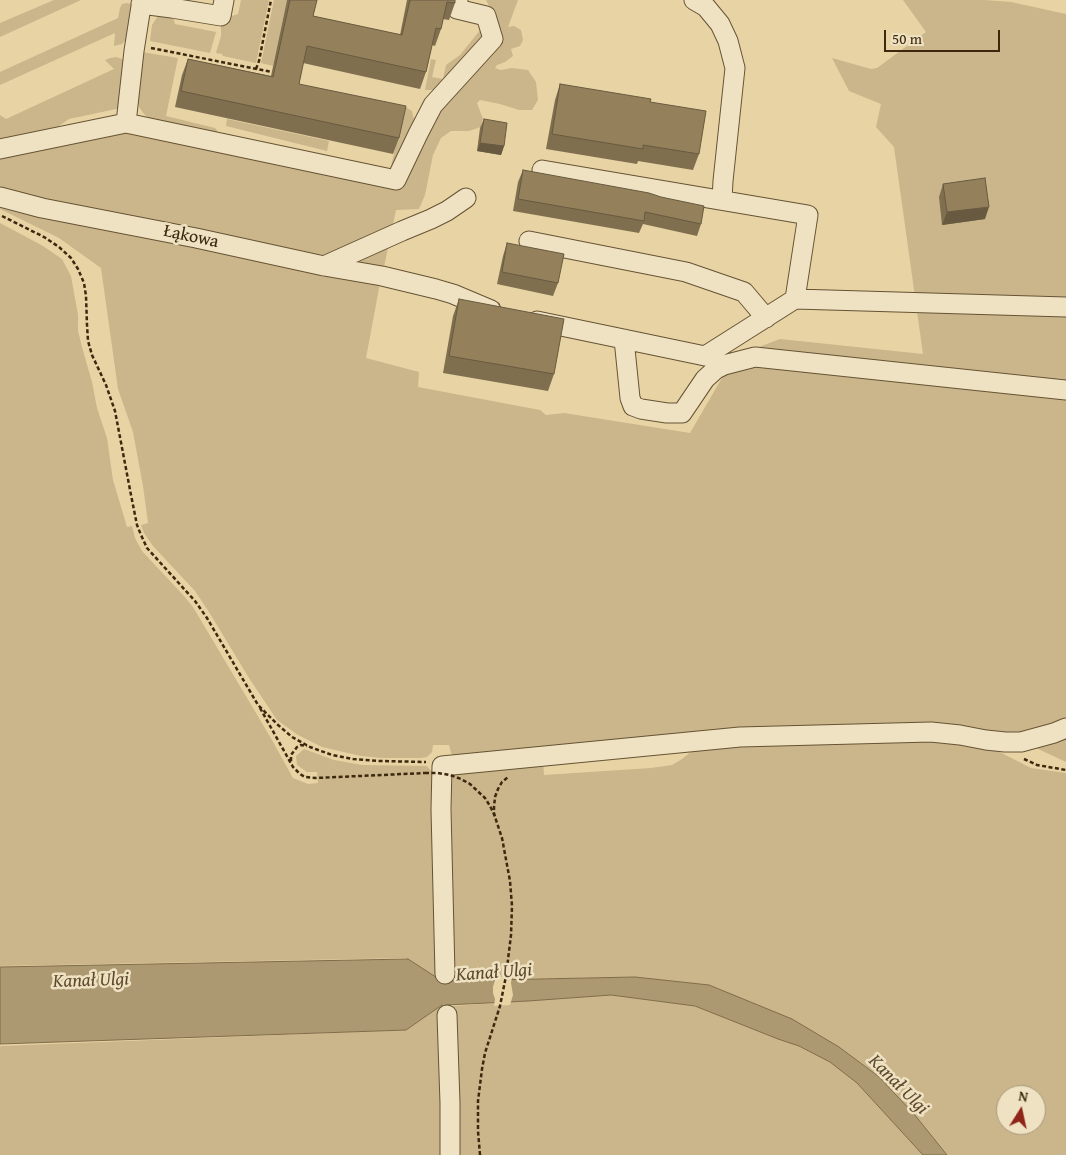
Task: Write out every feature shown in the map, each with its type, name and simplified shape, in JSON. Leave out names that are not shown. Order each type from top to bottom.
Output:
[{"type":"lane","points":[[126,123],[134,51],[142,2],[189,5],[221,16],[224,0]]},
{"type":"lane","points":[[0,149],[126,123],[396,180],[434,105],[493,39],[486,16],[457,9],[458,0]]},
{"type":"lane","points":[[694,0],[706,7],[720,24],[728,41],[736,68],[722,200]]},
{"type":"lane","points":[[542,170],[808,214],[795,300],[1066,308]]},
{"type":"lane","name":"Łąkowa","points":[[0,197],[42,208],[196,238],[324,266],[382,276],[453,294],[501,313],[705,356],[795,300]]},
{"type":"lane","points":[[324,266],[431,219],[466,198]]},
{"type":"lane","points":[[529,242],[686,272],[744,292],[766,318]]},
{"type":"lane","points":[[624,339],[630,398],[633,406],[666,413],[682,413],[705,379],[716,368],[755,357],[1066,390]]},
{"type":"lane","points":[[445,974],[441,809],[442,766],[740,737],[931,732],[986,740],[1021,742],[1066,728]]},
{"type":"lane","points":[[447,1014],[450,1155]]},
{"type":"path","points":[[256,69],[271,0]]},
{"type":"path","points":[[167,51],[272,72]]},
{"type":"path","points":[[0,215],[59,246],[71,258],[78,269],[84,283],[90,348],[115,411],[134,513],[141,535],[147,548],[184,588],[203,612],[293,767],[300,774],[308,777],[424,773],[450,775],[470,784],[485,798],[490,806],[502,838],[510,881],[512,906],[506,976],[500,1006],[485,1053],[482,1069],[478,1101],[480,1155]]},
{"type":"path","points":[[258,705],[292,737],[310,747]]},
{"type":"path","points":[[293,767],[290,757],[294,749],[302,745],[353,760],[427,762]]},
{"type":"path","points":[[495,816],[494,804],[498,789],[505,779],[513,774]]},
{"type":"shaded area","points":[[54,0],[81,0],[0,37],[0,23]]},
{"type":"shaded area","points":[[241,0],[269,0],[256,63],[216,53],[221,36],[221,23],[226,18],[238,14]]},
{"type":"shaded area","points":[[274,0],[287,0],[273,66],[261,63]]},
{"type":"shaded area","points":[[486,0],[518,0],[508,27],[514,26],[521,30],[523,40],[520,46],[511,49],[513,56],[495,68],[501,70],[512,68],[528,70],[536,82],[538,100],[532,110],[519,110],[480,100],[477,103],[483,119],[481,127],[469,131],[451,131],[441,138],[433,155],[425,195],[419,209],[396,210],[384,267],[53,202],[0,189],[0,156],[125,132],[388,187],[428,118],[464,81],[495,17]]},
{"type":"shaded area","points":[[903,0],[985,0],[1011,2],[1066,14],[1066,762],[1017,739],[901,724],[456,757],[451,753],[449,745],[433,745],[432,752],[427,757],[382,758],[361,756],[322,747],[298,735],[277,720],[195,591],[153,546],[144,533],[141,525],[148,523],[143,486],[133,432],[118,389],[101,268],[59,238],[0,209],[0,204],[380,283],[366,358],[419,372],[418,387],[540,410],[546,415],[564,413],[690,433],[726,371],[751,350],[780,339],[923,354],[894,147],[876,127],[881,104],[849,91],[832,58],[871,69],[877,68],[926,32]]},
{"type":"shaded area","points":[[122,4],[131,4],[133,8],[129,36],[122,44],[114,46],[115,33],[0,85],[0,72],[118,18]]},
{"type":"shaded area","points":[[160,13],[172,14],[175,24],[216,32],[210,53],[150,41],[152,25]]},
{"type":"shaded area","points":[[481,29],[485,35],[436,90],[425,90],[431,59],[436,60],[432,77],[443,79],[446,65],[460,55]]},
{"type":"shaded area","points":[[142,52],[178,58],[166,116],[215,128],[217,130],[216,135],[150,120],[144,114],[139,107],[138,101]]},
{"type":"shaded area","points":[[116,57],[122,59],[126,64],[121,108],[69,119],[56,128],[0,141],[0,115],[6,119],[114,69],[105,60]]},
{"type":"shaded area","points":[[404,106],[412,111],[414,119],[391,167]]},
{"type":"shaded area","points":[[227,119],[329,141],[327,151],[226,126]]},
{"type":"shaded area","points":[[0,223],[43,246],[62,259],[71,276],[78,315],[78,331],[97,408],[107,438],[113,480],[127,527],[132,526],[135,538],[142,551],[193,607],[293,778],[308,784],[318,783],[317,772],[307,772],[297,765],[296,756],[304,749],[334,760],[362,765],[427,766],[432,772],[435,964],[442,981],[406,958],[0,966]]},
{"type":"shaded area","points":[[899,736],[980,742],[1031,768],[1066,773],[1066,1155],[947,1155],[914,1114],[878,1076],[839,1047],[709,985],[635,977],[453,980],[451,774],[543,761],[544,775],[651,768],[672,765],[703,744]]},
{"type":"shaded area","points":[[611,995],[695,1006],[799,1046],[830,1062],[857,1083],[923,1155],[460,1155],[453,1006]]},
{"type":"shaded area","points":[[443,1004],[438,1014],[444,1155],[0,1155],[0,1046],[406,1030]]},
{"type":"water","name":"Kanał Ulgi","points":[[408,959],[442,981],[635,977],[709,985],[792,1019],[839,1047],[878,1076],[914,1114],[947,1155],[923,1155],[857,1083],[830,1062],[799,1046],[695,1006],[611,995],[446,1005],[442,1007],[442,1005],[406,1030],[0,1044],[0,967]]},
{"type":"pier","points":[[498,977],[512,977],[513,995],[510,1005],[494,1006],[493,987]]},
{"type":"building","points":[[290,0],[317,0],[313,16],[402,35],[410,0],[455,0],[455,3],[447,2],[441,29],[436,28],[426,72],[307,46],[299,84],[406,106],[399,138],[181,91],[188,59],[273,77]]},
{"type":"building","points":[[560,84],[651,99],[650,102],[706,111],[699,154],[643,145],[643,149],[552,134]]},
{"type":"building","points":[[484,119],[507,123],[504,146],[480,143]]},
{"type":"building","points":[[523,170],[649,193],[704,206],[701,224],[645,212],[644,221],[518,199]]},
{"type":"building","points":[[985,178],[989,207],[947,212],[943,184]]},
{"type":"building","points":[[507,243],[564,254],[558,283],[502,272]]},
{"type":"building","points":[[459,299],[564,319],[554,374],[449,356]]}]
